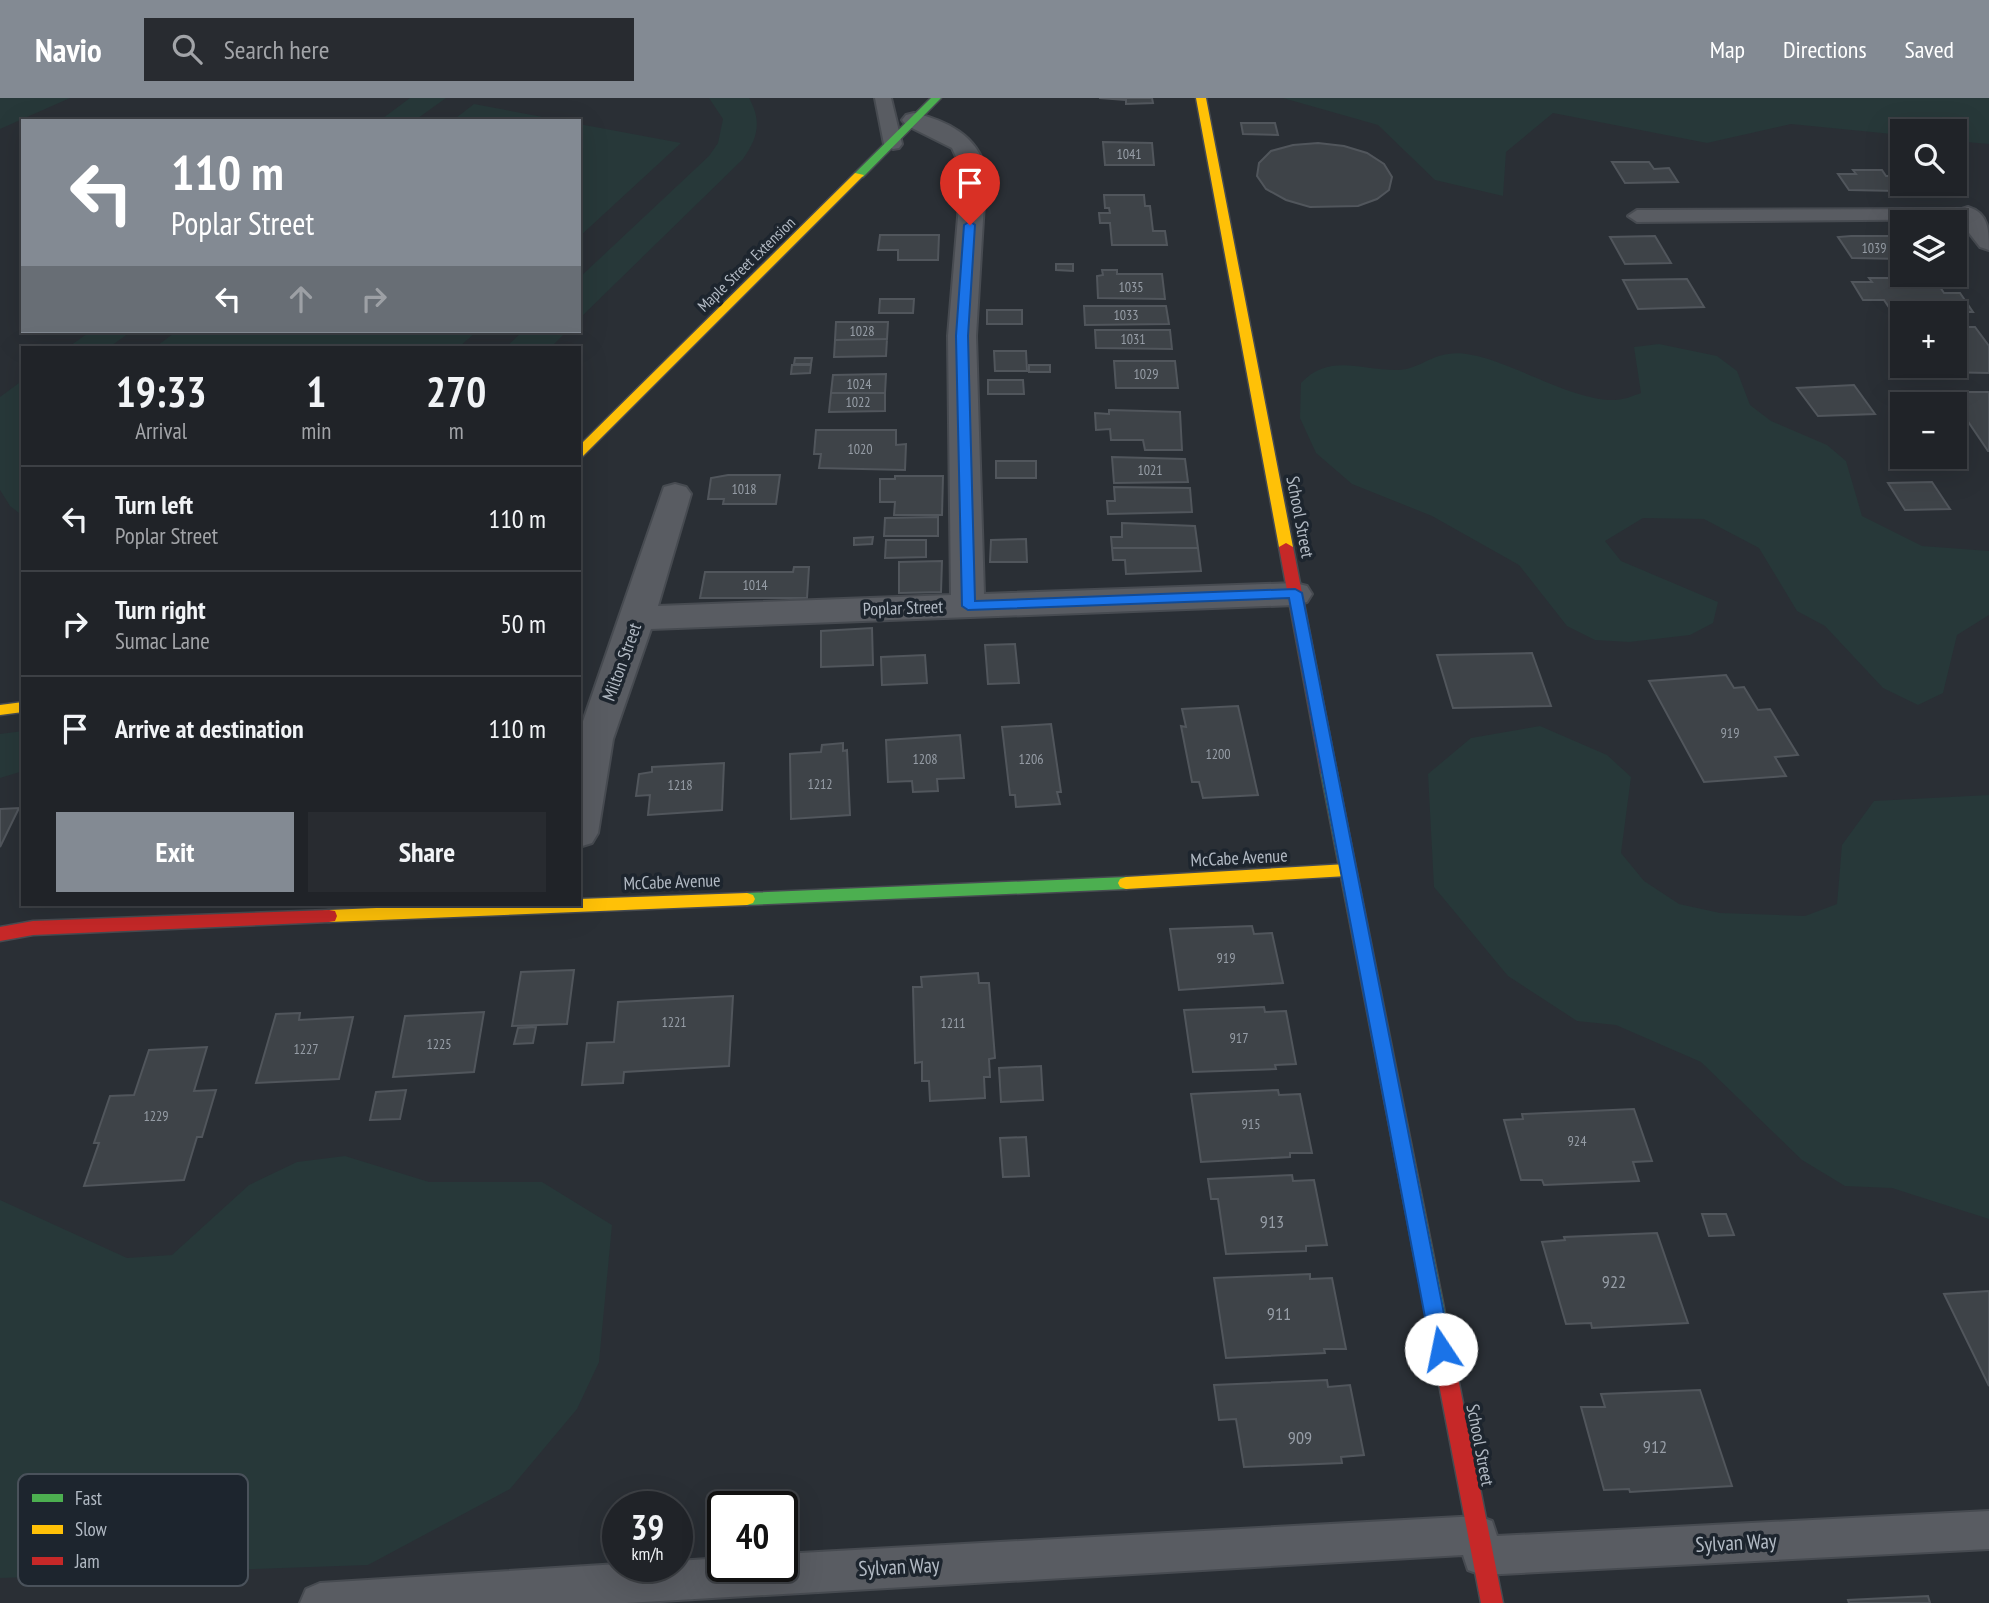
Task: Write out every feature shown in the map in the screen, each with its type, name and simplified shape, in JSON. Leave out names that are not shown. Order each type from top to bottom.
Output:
[{"type":"street","name":"Maple Street Extension","points":[[581,451],[936,98]]},
{"type":"street","name":"School Street","points":[[1201,98],[1347,870],[1492,1603]]},
{"type":"street","points":[[915,120],[965,144],[972,155],[974,170],[962,336],[968,606]]},
{"type":"street","points":[[1968,215],[1989,242]]},
{"type":"street","name":"Milton Street","points":[[581,820],[595,739],[638,618],[675,494]]},
{"type":"street","name":"Poplar Street","points":[[638,618],[1295,593]]},
{"type":"street","points":[[0,710],[21,707]]},
{"type":"street","name":"McCabe Avenue","points":[[581,904],[1248,878],[1347,870]]},
{"type":"street","name":"McCabe Avenue","points":[[0,934],[33,928],[544,906]]},
{"type":"lane","points":[[883,98],[892,144]]},
{"type":"lane","points":[[1637,216],[1968,215]]},
{"type":"lane","name":"Sylvan Way","points":[[320,1603],[897,1566],[1989,1530]]},
{"type":"shaded area","points":[[0,98],[70,98],[21,119],[0,129]]},
{"type":"shaded area","points":[[410,98],[446,98],[417,119],[382,119]]},
{"type":"shaded area","points":[[709,98],[749,98],[757,122],[755,137],[743,159],[581,317],[581,276],[709,156],[718,143],[723,119]]},
{"type":"shaded area","points":[[1283,98],[1989,98],[1989,144],[1967,142],[1967,119],[1890,119],[1890,134],[1791,124],[1707,143],[1553,113],[1506,152],[1503,196],[1435,180],[1378,125]]},
{"type":"shaded area","points":[[474,104],[553,119],[455,119]]},
{"type":"shaded area","points":[[581,124],[681,143],[581,235]]},
{"type":"shaded area","points":[[88,333],[129,333],[111,346],[70,346]]},
{"type":"shaded area","points":[[174,333],[475,333],[460,346],[157,346]]},
{"type":"shaded area","points":[[521,333],[565,333],[552,346],[507,346]]},
{"type":"shaded area","points":[[1659,344],[1717,356],[1737,371],[1750,405],[1771,421],[1827,445],[1846,461],[1862,516],[1922,546],[1989,551],[1989,615],[1957,635],[1943,693],[1918,705],[1883,688],[1825,626],[1797,611],[1759,548],[1704,519],[1643,518],[1605,541],[1621,561],[1718,602],[1713,623],[1690,635],[1629,642],[1595,640],[1567,626],[1519,565],[1432,516],[1352,484],[1316,453],[1300,418],[1301,383],[1323,368],[1345,365],[1396,370],[1414,367],[1438,356],[1459,353],[1489,359],[1581,395],[1598,399],[1621,399],[1641,393],[1634,347]]},
{"type":"shaded area","points":[[21,381],[21,514],[10,506],[0,490],[0,397]]},
{"type":"shaded area","points":[[1540,726],[1607,755],[1631,777],[1621,853],[1644,881],[1679,904],[1720,913],[1805,916],[1837,904],[1842,845],[1874,801],[1989,795],[1989,1219],[1892,1188],[1845,1186],[1802,1160],[1701,1062],[1616,1025],[1577,1021],[1508,976],[1434,887],[1428,774],[1471,738]]},
{"type":"shaded area","points":[[21,731],[21,772],[0,778],[0,734]]},
{"type":"shaded area","points":[[345,1156],[429,1182],[542,1182],[612,1225],[599,1362],[577,1409],[510,1489],[368,1565],[248,1569],[248,1474],[18,1474],[18,1577],[0,1578],[0,1200],[127,1258],[172,1255],[249,1185],[297,1162]]},
{"type":"building","points":[[1099,98],[1152,98],[1153,103],[1126,104],[1126,100]]},
{"type":"building","points":[[1241,123],[1275,123],[1278,135],[1243,134]]},
{"type":"building","points":[[1103,142],[1152,143],[1154,165],[1105,165]]},
{"type":"building","points":[[1318,143],[1344,146],[1367,153],[1384,164],[1392,177],[1389,190],[1377,199],[1358,206],[1310,207],[1286,200],[1266,189],[1257,176],[1259,163],[1271,151],[1293,145]]},
{"type":"building","points":[[1612,162],[1649,162],[1654,169],[1669,168],[1678,182],[1625,183]]},
{"type":"building","points":[[1853,170],[1882,170],[1886,176],[1890,176],[1890,191],[1849,190],[1838,174],[1856,174]]},
{"type":"building","points":[[1104,195],[1144,195],[1145,206],[1150,206],[1153,231],[1165,231],[1167,245],[1112,245],[1110,223],[1100,223],[1099,213],[1110,213],[1109,208],[1105,208]]},
{"type":"building","points":[[880,235],[939,235],[938,260],[898,260],[898,250],[878,250]]},
{"type":"building","points":[[1655,236],[1671,263],[1625,264],[1610,237]]},
{"type":"building","points":[[1890,236],[1890,259],[1852,258],[1838,237]]},
{"type":"building","points":[[1056,264],[1073,264],[1073,271],[1056,270]]},
{"type":"building","points":[[1102,270],[1117,270],[1117,274],[1162,274],[1165,299],[1098,298],[1097,276],[1103,275]]},
{"type":"building","points":[[1869,278],[1890,278],[1890,287],[1940,287],[1944,293],[1960,293],[1965,301],[1890,301],[1890,309],[1884,300],[1863,300],[1852,282],[1872,282]]},
{"type":"building","points":[[1687,279],[1704,307],[1638,309],[1623,280]]},
{"type":"building","points":[[880,299],[914,299],[913,313],[879,313]]},
{"type":"building","points":[[1084,306],[1166,306],[1169,324],[1085,325]]},
{"type":"building","points":[[987,310],[1022,310],[1022,324],[987,324]]},
{"type":"building","points":[[836,322],[888,322],[887,339],[835,340]]},
{"type":"building","points":[[1967,327],[1975,327],[1989,346],[1989,373],[1967,373]]},
{"type":"building","points":[[1095,330],[1170,330],[1172,349],[1096,348]]},
{"type":"building","points":[[887,339],[886,356],[834,357],[835,340]]},
{"type":"building","points":[[994,351],[1026,351],[1027,371],[995,371]]},
{"type":"building","points":[[795,358],[812,358],[811,364],[794,364]]},
{"type":"building","points":[[1114,361],[1175,361],[1178,388],[1116,388]]},
{"type":"building","points":[[792,365],[811,365],[810,373],[791,374]]},
{"type":"building","points":[[1029,365],[1050,365],[1050,372],[1029,372]]},
{"type":"building","points":[[886,374],[885,393],[831,393],[833,375]]},
{"type":"building","points":[[988,380],[1023,380],[1024,394],[988,394]]},
{"type":"building","points":[[1854,385],[1875,414],[1818,416],[1797,388]]},
{"type":"building","points":[[1967,392],[1989,392],[1988,451],[1967,420]]},
{"type":"building","points":[[831,393],[885,393],[885,411],[829,412]]},
{"type":"building","points":[[1109,410],[1180,412],[1182,450],[1145,450],[1143,440],[1111,440],[1110,429],[1096,430],[1095,413],[1109,414]]},
{"type":"building","points":[[816,430],[896,430],[896,445],[906,444],[905,470],[819,468],[821,454],[814,454]]},
{"type":"building","points":[[1112,457],[1185,459],[1188,482],[1114,483]]},
{"type":"building","points":[[996,461],[1036,461],[1036,478],[996,478]]},
{"type":"building","points":[[728,475],[780,475],[776,504],[723,504],[724,499],[708,499],[711,478]]},
{"type":"building","points":[[895,476],[943,476],[942,515],[894,515],[895,502],[880,502],[880,479],[895,479]]},
{"type":"building","points":[[1932,482],[1950,509],[1905,510],[1888,483]]},
{"type":"building","points":[[1114,487],[1190,488],[1192,512],[1108,514],[1107,501],[1115,501]]},
{"type":"building","points":[[938,517],[938,536],[884,536],[885,518]]},
{"type":"building","points":[[1122,523],[1195,526],[1198,548],[1112,548],[1111,537],[1122,537]]},
{"type":"building","points":[[873,537],[872,544],[854,545],[854,538]]},
{"type":"building","points":[[1026,539],[1027,562],[990,562],[991,540]]},
{"type":"building","points":[[886,540],[926,540],[926,557],[885,558]]},
{"type":"building","points":[[1112,548],[1198,548],[1201,571],[1126,574],[1125,560],[1113,560]]},
{"type":"building","points":[[942,561],[941,592],[899,593],[899,562]]},
{"type":"building","points":[[794,567],[809,567],[807,598],[700,598],[705,572],[793,572]]},
{"type":"building","points":[[872,628],[873,665],[821,667],[821,631]]},
{"type":"building","points":[[1015,644],[1019,683],[988,684],[985,645]]},
{"type":"building","points":[[1532,653],[1551,706],[1453,708],[1437,655]]},
{"type":"building","points":[[925,655],[927,683],[882,685],[881,657]]},
{"type":"building","points":[[1726,675],[1734,688],[1744,687],[1758,710],[1770,709],[1798,755],[1775,757],[1786,776],[1704,782],[1649,681]]},
{"type":"building","points":[[1238,706],[1258,795],[1203,798],[1199,782],[1192,782],[1181,726],[1186,727],[1182,709]]},
{"type":"building","points":[[1051,724],[1061,792],[1057,792],[1060,804],[1016,807],[1015,795],[1010,795],[1002,727]]},
{"type":"building","points":[[960,735],[964,778],[937,779],[938,791],[913,792],[912,781],[888,782],[886,740]]},
{"type":"building","points":[[843,743],[843,751],[847,750],[850,815],[791,819],[790,754],[821,752],[822,745]]},
{"type":"building","points":[[724,763],[722,810],[648,815],[650,795],[636,796],[639,774],[652,772],[652,767]]},
{"type":"building","points":[[19,808],[0,847],[0,809]]},
{"type":"building","points":[[1252,926],[1254,934],[1272,933],[1283,983],[1179,990],[1170,929]]},
{"type":"building","points":[[574,970],[567,1024],[512,1026],[521,972]]},
{"type":"building","points":[[978,973],[979,983],[989,983],[995,1058],[989,1059],[990,1077],[984,1077],[985,1098],[930,1101],[929,1081],[922,1081],[922,1062],[915,1063],[913,987],[922,987],[921,977]]},
{"type":"building","points":[[733,996],[729,1066],[624,1072],[623,1083],[582,1085],[587,1043],[614,1042],[618,1002]]},
{"type":"building","points":[[1264,1007],[1265,1012],[1286,1011],[1296,1064],[1275,1065],[1276,1069],[1193,1072],[1184,1010]]},
{"type":"building","points":[[484,1012],[474,1072],[393,1077],[405,1016]]},
{"type":"building","points":[[300,1013],[299,1020],[353,1017],[339,1079],[256,1083],[276,1014]]},
{"type":"building","points":[[536,1027],[533,1043],[514,1044],[518,1028]]},
{"type":"building","points":[[207,1047],[194,1091],[216,1090],[202,1137],[197,1137],[184,1180],[84,1186],[99,1143],[94,1143],[110,1096],[134,1095],[149,1050]]},
{"type":"building","points":[[1041,1066],[1043,1100],[1001,1102],[999,1068]]},
{"type":"building","points":[[406,1090],[400,1119],[370,1120],[376,1092]]},
{"type":"building","points":[[1278,1090],[1279,1095],[1300,1094],[1312,1153],[1290,1153],[1290,1157],[1201,1162],[1191,1094]]},
{"type":"building","points":[[1634,1109],[1652,1161],[1633,1162],[1639,1181],[1544,1185],[1542,1180],[1521,1180],[1504,1120],[1523,1119],[1522,1114]]},
{"type":"building","points":[[1026,1137],[1029,1176],[1003,1177],[1000,1138]]},
{"type":"building","points":[[1292,1175],[1293,1181],[1314,1180],[1327,1245],[1306,1246],[1306,1251],[1226,1254],[1218,1199],[1211,1199],[1208,1179]]},
{"type":"building","points":[[1702,1214],[1726,1214],[1734,1235],[1709,1236]]},
{"type":"building","points":[[1657,1233],[1688,1323],[1592,1328],[1591,1323],[1566,1324],[1542,1242],[1565,1240],[1564,1237]]},
{"type":"building","points":[[1310,1274],[1310,1279],[1332,1278],[1346,1349],[1324,1349],[1325,1353],[1226,1358],[1214,1278]]},
{"type":"building","points":[[1989,1291],[1989,1386],[1944,1294]]},
{"type":"building","points":[[1327,1380],[1328,1387],[1350,1385],[1364,1455],[1341,1457],[1342,1463],[1244,1467],[1236,1419],[1219,1420],[1214,1385]]},
{"type":"building","points":[[1700,1390],[1732,1486],[1630,1492],[1629,1489],[1604,1490],[1581,1407],[1605,1407],[1601,1394]]},
{"type":"building","points":[[1928,1596],[1930,1603],[1849,1603],[1848,1600]]},
{"type":"traffic: fast","points":[[859,175],[936,98]]},
{"type":"traffic: fast","points":[[1329,773],[1443,1353]]},
{"type":"traffic: fast","points":[[747,899],[1126,883]]},
{"type":"traffic: slow","points":[[1201,98],[1286,547]]},
{"type":"traffic: slow","points":[[581,451],[859,175]]},
{"type":"traffic: slow","points":[[0,710],[21,707]]},
{"type":"traffic: slow","points":[[1126,883],[1347,870]]},
{"type":"traffic: slow","points":[[581,906],[747,899]]},
{"type":"traffic: slow","points":[[329,916],[575,906]]},
{"type":"traffic: jam","points":[[1286,547],[1329,773]]},
{"type":"traffic: jam","points":[[0,934],[33,928],[329,916]]},
{"type":"traffic: jam","points":[[1443,1353],[1492,1603]]},
{"type":"route","points":[[970,225],[962,336],[968,606],[1295,593],[1441,1349]]}]
